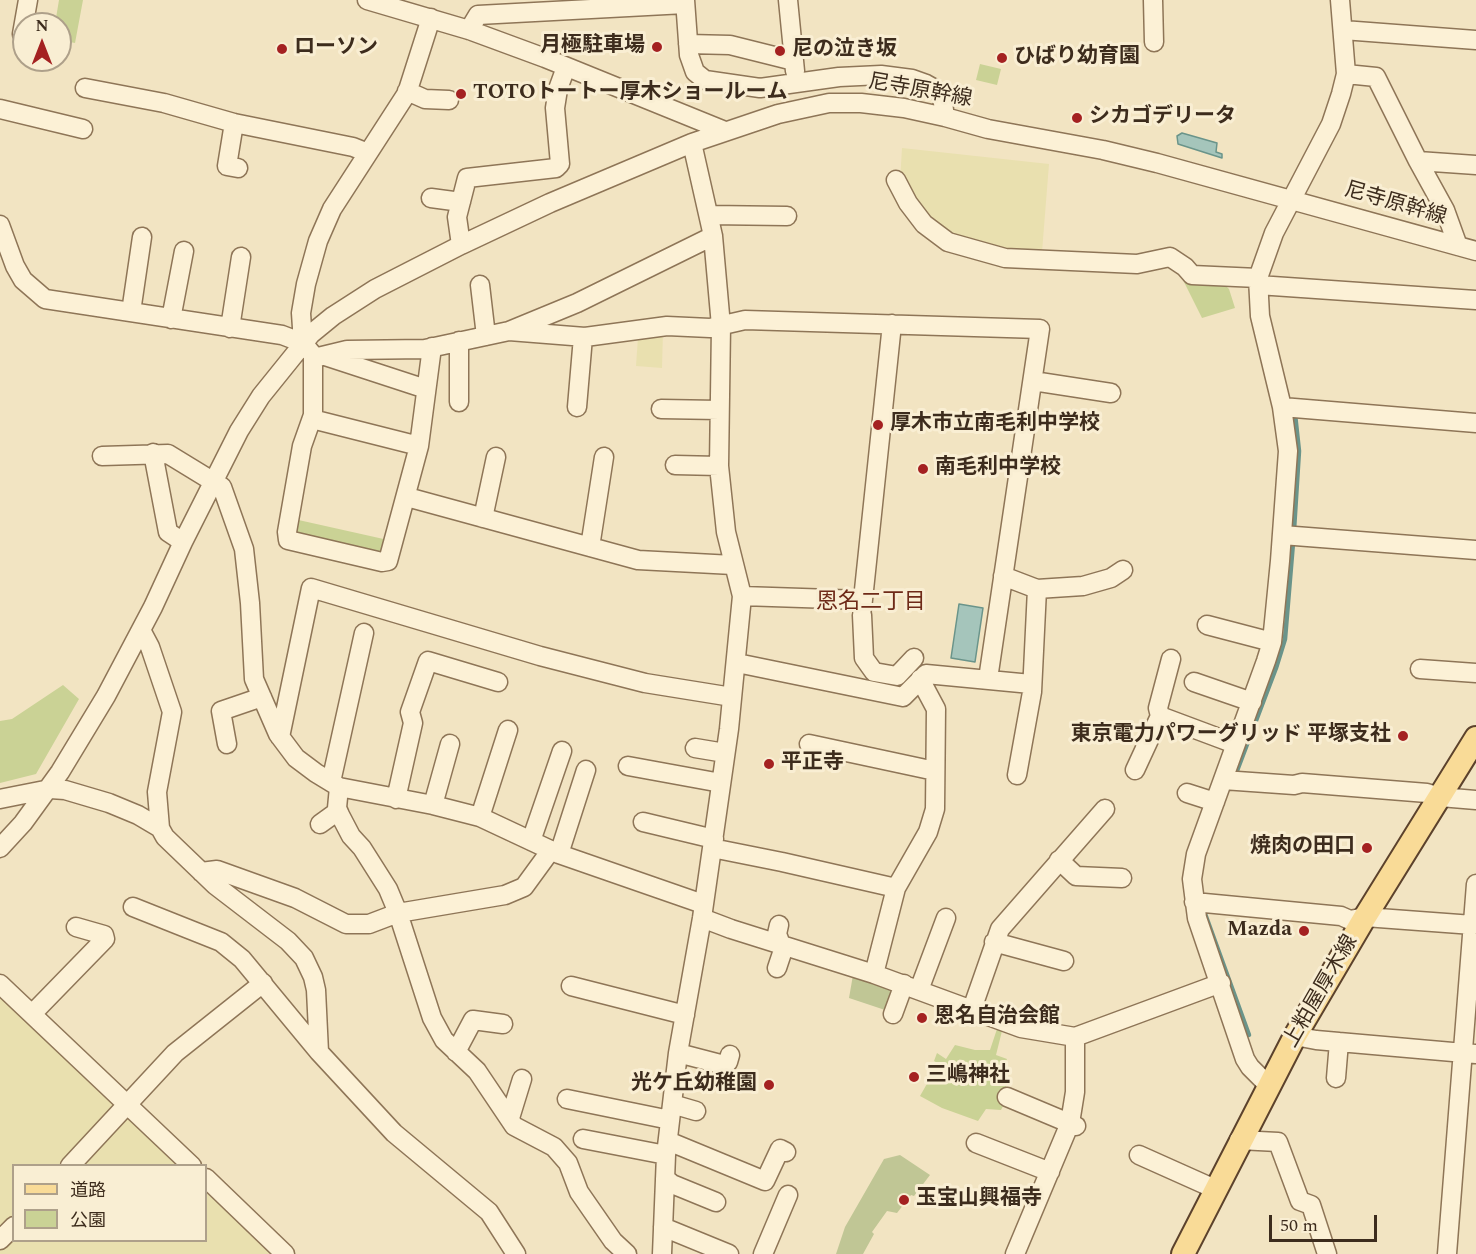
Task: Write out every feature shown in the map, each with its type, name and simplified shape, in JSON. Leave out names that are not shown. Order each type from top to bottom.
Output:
[{"type":"main road","name":"上粕屋厚木線","points":[[1183,1254],[1239,1140],[1295,1035],[1365,917],[1476,740]]},
{"type":"street","points":[[367,0],[469,30],[725,131]]},
{"type":"street","points":[[788,0],[796,82]]},
{"type":"street","points":[[1153,0],[1154,42]]},
{"type":"street","points":[[1268,1085],[1245,1059],[1197,918],[1192,879],[1193,869],[1215,802],[1272,642],[1288,451],[1275,372],[1264,337],[1258,282],[1274,233],[1331,124],[1346,74],[1340,0]]},
{"type":"street","points":[[469,30],[478,15],[685,2],[689,55],[695,72],[705,80],[760,88],[839,77],[881,75],[926,84],[942,96],[945,117]]},
{"type":"street","points":[[431,18],[407,91],[332,209],[318,241],[306,284],[301,313],[314,351],[312,419],[302,446],[286,532],[288,540],[382,562],[388,561],[419,446],[432,347]]},
{"type":"street","points":[[1343,30],[1476,40]]},
{"type":"street","points":[[688,44],[730,45],[794,61]]},
{"type":"street","points":[[461,245],[457,217],[467,178],[556,168],[560,164],[555,108],[558,89],[566,67]]},
{"type":"street","points":[[1346,74],[1376,77],[1445,210],[1458,246]]},
{"type":"street","points":[[85,88],[164,103],[234,123],[353,147],[368,153]]},
{"type":"street","points":[[407,91],[425,99],[449,100]]},
{"type":"street","name":"尼寺原幹線","points":[[0,848],[50,789],[106,696],[245,422],[261,396],[314,351],[319,327],[350,305],[461,245],[550,203],[692,143],[778,114],[829,103],[861,103],[945,117],[988,129],[1103,150],[1293,199],[1476,251]]},
{"type":"street","points":[[0,110],[83,129]]},
{"type":"street","points":[[227,166],[234,123]]},
{"type":"street","points":[[662,1254],[667,1148],[678,1053],[713,843],[737,663],[742,596],[726,532],[719,466],[721,326],[713,236],[692,143]]},
{"type":"street","points":[[1418,161],[1476,165]]},
{"type":"street","points":[[896,180],[903,207],[948,242],[1005,258],[1137,264],[1170,257],[1192,275],[1476,300]]},
{"type":"street","points":[[431,198],[461,202]]},
{"type":"street","points":[[709,215],[778,220]]},
{"type":"street","points":[[0,225],[15,266],[23,280],[45,299],[282,335],[314,351],[426,389]]},
{"type":"street","points":[[509,332],[577,303],[713,236]]},
{"type":"street","points":[[131,312],[141,237]]},
{"type":"street","points":[[171,319],[184,251]]},
{"type":"street","points":[[230,328],[241,257]]},
{"type":"street","points":[[480,285],[486,336]]},
{"type":"street","points":[[314,351],[425,349],[509,332],[584,336],[667,326],[710,328],[745,320],[1041,329],[988,679]]},
{"type":"street","points":[[891,324],[862,608],[864,658],[874,672],[897,676],[914,658]]},
{"type":"street","points":[[577,407],[584,336]]},
{"type":"street","points":[[459,341],[459,402]]},
{"type":"street","points":[[1033,381],[1111,393]]},
{"type":"street","points":[[1282,407],[1476,423]]},
{"type":"street","points":[[661,409],[719,410]]},
{"type":"street","points":[[312,419],[419,446]]},
{"type":"street","points":[[153,453],[168,532],[183,542]]},
{"type":"street","points":[[102,456],[168,454],[222,488],[244,549],[250,603],[254,679],[280,737],[296,758],[335,784],[396,800],[433,805],[480,817],[555,852],[703,911],[731,929],[874,974],[1021,1028],[1075,1037],[1221,983]]},
{"type":"street","points":[[483,518],[496,457]]},
{"type":"street","points":[[590,547],[607,479],[604,457]]},
{"type":"street","points":[[675,465],[719,466]]},
{"type":"street","points":[[406,497],[638,560],[733,565]]},
{"type":"street","points":[[1282,535],[1476,550]]},
{"type":"street","points":[[1003,576],[1036,589],[1083,586],[1111,578],[1123,570]]},
{"type":"street","points":[[280,737],[311,588],[540,656],[645,683],[732,697]]},
{"type":"street","points":[[1017,775],[1032,692],[1036,589]]},
{"type":"street","points":[[742,596],[862,608]]},
{"type":"street","points":[[1207,625],[1272,642]]},
{"type":"street","points":[[141,630],[150,647],[172,712],[157,792],[160,828],[165,837],[201,872],[288,941],[304,958],[316,990],[320,1052]]},
{"type":"street","points":[[366,642],[344,701],[335,784],[338,811],[351,836],[363,848],[388,889],[398,913],[433,1027],[477,1071],[514,1126],[531,1137],[555,1147],[568,1163],[579,1192],[614,1241],[627,1254]]},
{"type":"street","points":[[1135,770],[1160,716],[1158,708],[1172,659]]},
{"type":"street","points":[[396,800],[413,723],[406,715],[410,712],[425,660],[490,683]]},
{"type":"street","points":[[737,663],[903,698],[926,674],[1031,684]]},
{"type":"street","points":[[1420,669],[1476,673]]},
{"type":"street","points":[[874,974],[896,888],[928,832],[934,809],[936,709],[920,679]]},
{"type":"street","points":[[1194,682],[1252,702]]},
{"type":"street","points":[[227,744],[221,705],[262,697]]},
{"type":"street","points":[[1160,716],[1235,744]]},
{"type":"street","points":[[480,817],[508,739]]},
{"type":"street","points":[[433,805],[450,744]]},
{"type":"street","points":[[809,744],[935,771]]},
{"type":"street","points":[[695,748],[725,753]]},
{"type":"street","points":[[531,841],[556,758]]},
{"type":"street","points":[[628,766],[721,783]]},
{"type":"street","points":[[1223,780],[1294,785],[1302,783],[1427,793],[1440,797],[1476,800]]},
{"type":"street","points":[[201,872],[217,870],[295,898],[346,924],[369,924],[398,913],[505,895],[525,887],[555,852],[586,781]]},
{"type":"street","points":[[0,799],[50,789],[65,790],[109,803],[138,815],[160,828]]},
{"type":"street","points":[[1188,793],[1215,802]]},
{"type":"street","points":[[320,824],[338,811]]},
{"type":"street","points":[[972,1009],[994,936],[1059,860],[1103,817]]},
{"type":"street","points":[[643,822],[782,862],[896,888]]},
{"type":"street","points":[[1059,860],[1076,876],[1122,878]]},
{"type":"street","points":[[1447,1254],[1469,1053],[1476,884]]},
{"type":"street","points":[[1194,902],[1341,916],[1350,920],[1365,917],[1473,925]]},
{"type":"street","points":[[133,907],[221,942],[242,959],[320,1052],[394,1133],[489,1212],[516,1254]]},
{"type":"street","points":[[893,1014],[942,941],[946,918]]},
{"type":"street","points":[[777,968],[782,945],[777,934],[779,925]]},
{"type":"street","points":[[32,1014],[105,939],[104,935],[76,927]]},
{"type":"street","points":[[994,936],[1056,955]]},
{"type":"street","points":[[72,1164],[176,1053],[263,983]]},
{"type":"street","points":[[0,984],[190,1164]]},
{"type":"street","points":[[573,993],[685,1015]]},
{"type":"street","points":[[456,1052],[473,1020],[503,1024]]},
{"type":"street","points":[[1295,1035],[1316,1040],[1469,1053]]},
{"type":"street","points":[[1015,1254],[1073,1125],[1075,1037]]},
{"type":"street","points":[[1336,1078],[1339,1042]]},
{"type":"street","points":[[678,1053],[724,1065],[728,1062],[729,1055]]},
{"type":"street","points":[[510,1118],[522,1079]]},
{"type":"street","points":[[1007,1096],[1073,1125]]},
{"type":"street","points":[[577,1098],[671,1112],[696,1111]]},
{"type":"street","points":[[595,1138],[667,1148],[765,1181],[780,1149],[786,1152]]},
{"type":"street","points":[[1239,1140],[1278,1142],[1300,1201],[1311,1205],[1327,1254]]},
{"type":"street","points":[[976,1143],[1050,1172]]},
{"type":"street","points":[[1139,1155],[1215,1189]]},
{"type":"street","points":[[665,1178],[672,1184],[717,1202]]},
{"type":"street","points":[[207,1179],[285,1254]]},
{"type":"street","points":[[763,1254],[788,1195]]},
{"type":"street","points":[[663,1227],[729,1254]]},
{"type":"street","points":[[0,1240],[12,1228]]},
{"type":"shaded area","points":[[902,148],[1049,164],[1042,252],[996,249],[936,229],[900,182]]},
{"type":"shaded area","points":[[663,331],[662,368],[636,366],[638,337]]},
{"type":"shaded area","points":[[0,993],[178,1164],[12,1164],[12,1242],[207,1242],[207,1193],[270,1254],[0,1254]]},
{"type":"green space","points":[[59,0],[83,0],[75,43],[72,42],[72,12],[57,12]]},
{"type":"green space","points":[[980,64],[1001,69],[997,85],[976,80]]},
{"type":"green space","points":[[1183,280],[1222,282],[1229,289],[1235,308],[1202,318]]},
{"type":"green space","points":[[294,519],[388,540],[384,559],[291,539]]},
{"type":"green space","points":[[63,685],[79,699],[36,774],[0,783],[0,721],[12,719]]},
{"type":"green space","points":[[853,975],[895,990],[888,1011],[849,998]]},
{"type":"green space","points":[[998,1026],[1003,1027],[996,1055],[1007,1059],[1002,1072],[998,1071],[991,1077],[1005,1083],[1007,1090],[1001,1110],[986,1109],[978,1121],[942,1108],[920,1096],[936,1068],[939,1069],[941,1065],[934,1061],[937,1053],[946,1059],[955,1045],[975,1050],[990,1050]]},
{"type":"green space","points":[[900,1155],[930,1175],[897,1213],[887,1211],[872,1232],[874,1234],[863,1254],[836,1254],[845,1227],[884,1159]]},
{"type":"water","points":[[1182,133],[1217,143],[1216,152],[1222,154],[1222,158],[1178,144],[1177,136]]},
{"type":"water","points":[[959,604],[983,608],[975,662],[951,658]]},
{"type":"waterway","points":[[1294,530],[1299,451],[1295,414]]},
{"type":"waterway","points":[[1235,776],[1285,639],[1293,543]]},
{"type":"waterway","points":[[1204,911],[1249,1035]]},
{"type":"place","name":"月極駐車場","points":[[657,47]]},
{"type":"place","name":"ローソン","points":[[282,49]]},
{"type":"place","name":"尼の泣き坂","points":[[780,51]]},
{"type":"place","name":"ひばり幼育園","points":[[1002,58]]},
{"type":"place","name":"TOTOトートー厚木ショールーム","points":[[461,94]]},
{"type":"place","name":"シカゴデリータ","points":[[1077,118]]},
{"type":"place","name":"厚木市立南毛利中学校","points":[[878,425]]},
{"type":"place","name":"南毛利中学校","points":[[923,469]]},
{"type":"place","name":"東京電力パワーグリッド 平塚支社","points":[[1403,736]]},
{"type":"place","name":"平正寺","points":[[769,764]]},
{"type":"place","name":"焼肉の田口","points":[[1367,848]]},
{"type":"place","name":"Mazda","points":[[1304,931]]},
{"type":"place","name":"恩名自治会館","points":[[922,1018]]},
{"type":"place","name":"三嶋神社","points":[[914,1077]]},
{"type":"place","name":"光ケ丘幼稚園","points":[[769,1085]]},
{"type":"place","name":"玉宝山興福寺","points":[[904,1200]]},
{"type":"district","name":"恩名二丁目","points":[[871,604]]}]
